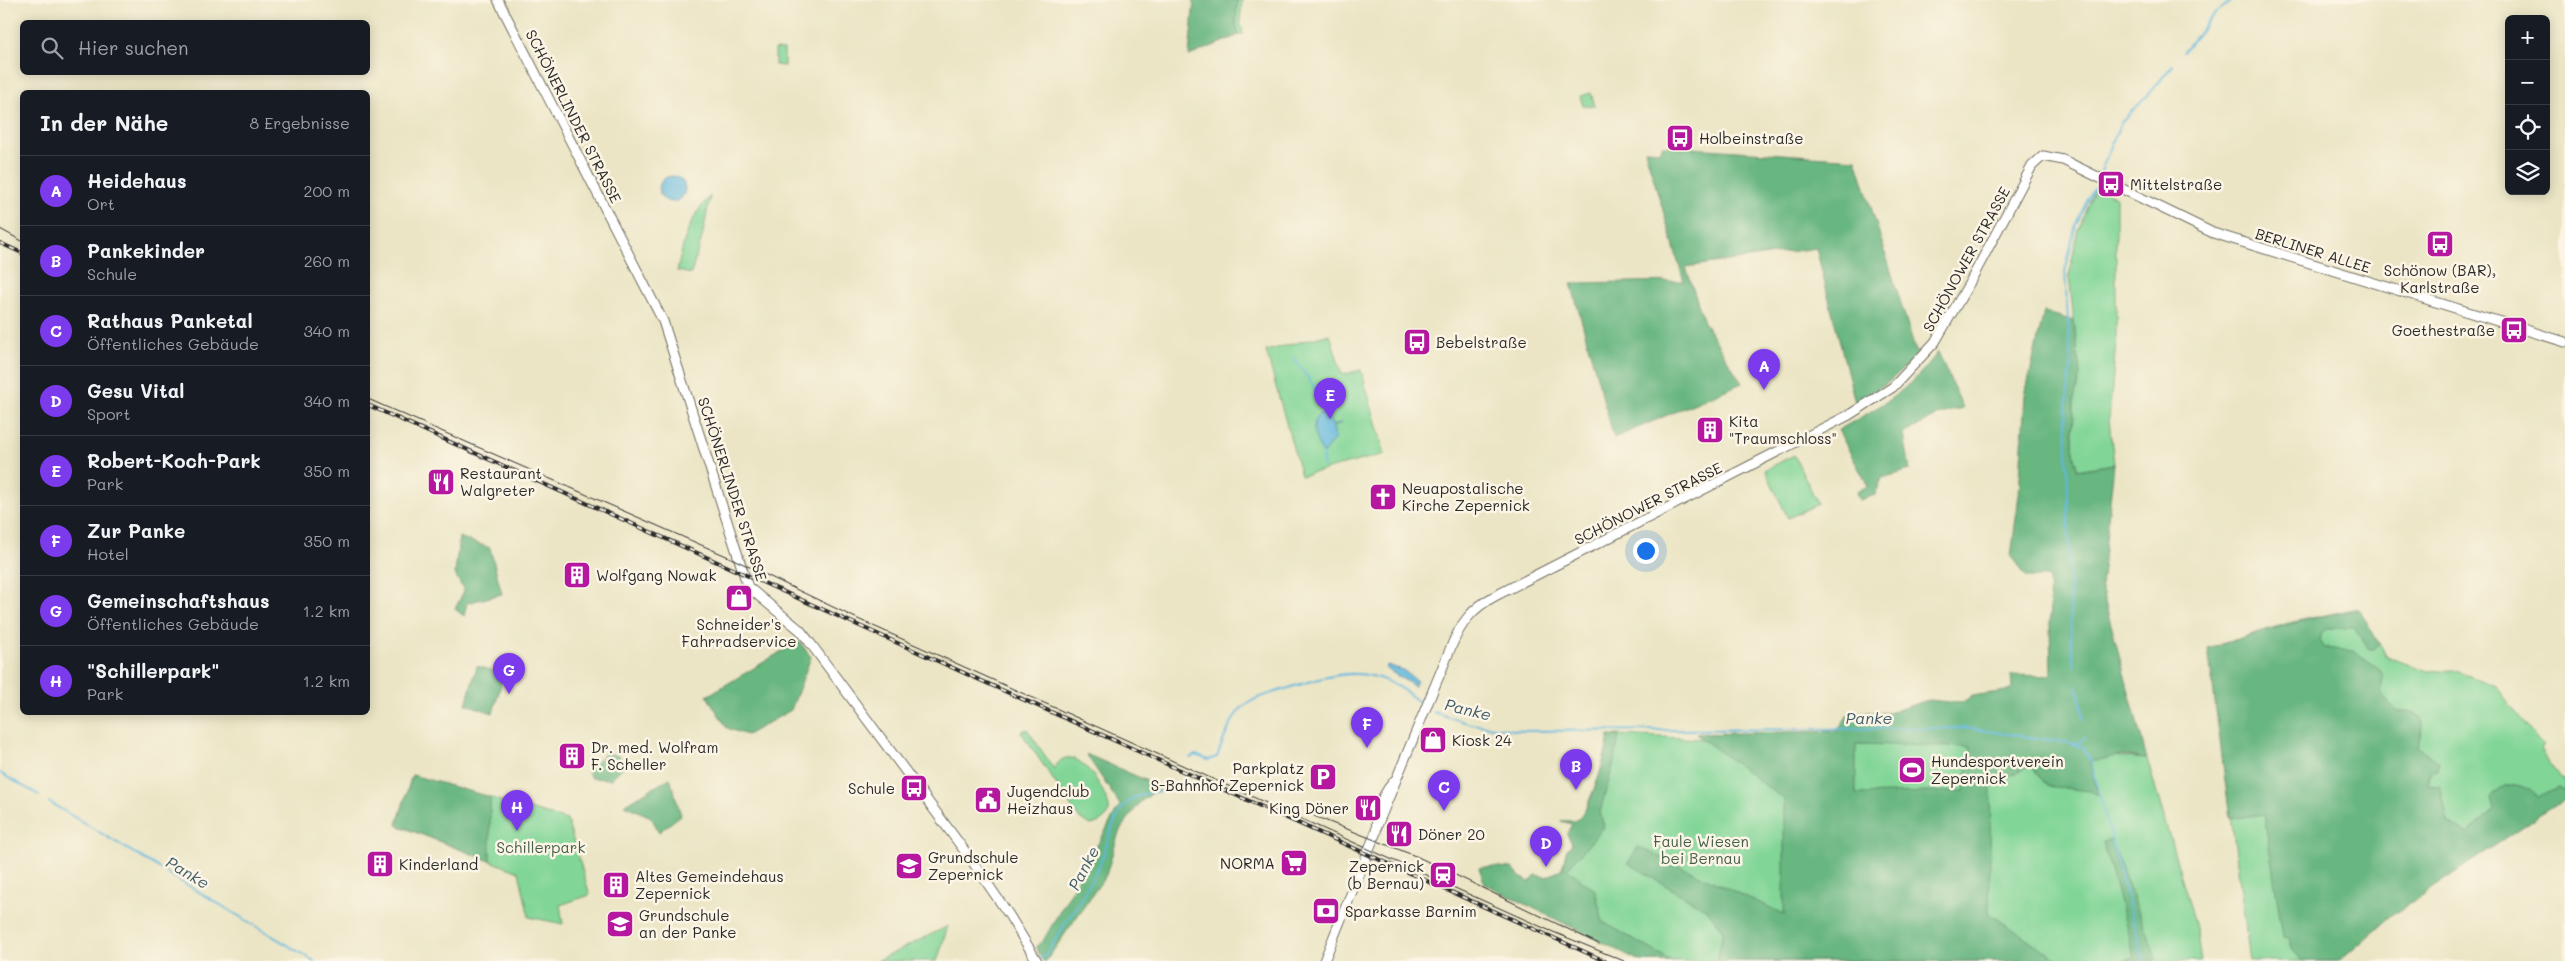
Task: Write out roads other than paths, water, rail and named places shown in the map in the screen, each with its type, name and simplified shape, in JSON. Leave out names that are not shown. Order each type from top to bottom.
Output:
[{"type":"street","name":"SCHÖNERLINDER STRASSE","points":[[498,0],[663,321],[748,587],[808,640],[970,858],[1010,915],[1036,960]]},
{"type":"street","name":"BERLINER ALLEE","points":[[2036,161],[2043,156],[2063,160],[2213,233],[2565,342]]},
{"type":"street","name":"SCHÖNOWER STRASSE","points":[[1324,961],[1396,778],[1451,647],[1461,625],[1469,614],[1481,603],[1849,415],[1893,387],[1934,342],[2036,161]]},
{"type":"water","points":[[672,176],[681,180],[685,189],[681,198],[672,202],[663,198],[659,189],[663,180]]},
{"type":"water","points":[[1325,412],[1332,425],[1342,423],[1333,426],[1335,438],[1323,454],[1316,440],[1314,425],[1317,415]]},
{"type":"water","points":[[1387,665],[1403,670],[1417,681],[1414,686],[1385,668]]},
{"type":"waterway","points":[[2183,52],[2214,14],[2233,0]]},
{"type":"waterway","points":[[2101,171],[2121,122],[2149,94],[2173,65]]},
{"type":"waterway","points":[[2075,666],[2071,641],[2066,405],[2071,369],[2065,272],[2076,224],[2094,187]]},
{"type":"waterway","points":[[1294,358],[1313,385],[1321,412]]},
{"type":"waterway","points":[[1323,454],[1323,467]]},
{"type":"waterway","name":"Panke","points":[[1190,758],[1196,755],[1208,760],[1217,757],[1223,740],[1238,712],[1247,704],[1264,696],[1320,679],[1337,675],[1369,675],[1385,680],[1402,689],[1419,702]]},
{"type":"waterway","points":[[2077,684],[2084,719]]},
{"type":"waterway","name":"Panke","points":[[1433,712],[1471,724],[1522,731],[1965,728],[2071,743],[2083,747],[2091,762],[2144,961]]},
{"type":"waterway","name":"Panke","points":[[2073,743],[2079,743],[2084,738]]},
{"type":"waterway","name":"Panke","points":[[0,773],[39,795]]},
{"type":"waterway","name":"Panke","points":[[1040,959],[1045,956],[1093,878],[1113,825],[1122,809],[1133,798],[1169,789],[1179,783]]},
{"type":"waterway","name":"Panke","points":[[49,802],[314,961]]},
{"type":"tram line","points":[[0,229],[20,240]]},
{"type":"tram line","points":[[370,400],[731,558],[860,620],[1546,929],[1624,961]]},
{"type":"tram line","points":[[1314,816],[1418,857],[1599,944]]},
{"type":"railway","points":[[0,243],[20,252]]},
{"type":"railway","points":[[370,406],[1605,961]]},
{"type":"place","name":"Holbeinstraße","points":[[1680,138]]},
{"type":"place","name":"Mittelstraße","points":[[2111,184]]},
{"type":"place","name":"Schönow (BAR), Karlstraße","points":[[2440,244]]},
{"type":"place","name":"Goethestraße","points":[[2514,330]]},
{"type":"place","name":"Bebelstraße","points":[[1417,342]]},
{"type":"place","name":"Heidehaus","points":[[1764,390]]},
{"type":"place","name":"Robert-Koch-Park","points":[[1330,419]]},
{"type":"place","name":"Kita \"Traumschloss\"","points":[[1710,430]]},
{"type":"place","name":"Restaurant Walgreter","points":[[441,482]]},
{"type":"place","name":"Neuapostalische Kirche Zepernick","points":[[1383,497]]},
{"type":"place","name":"Wolfgang Nowak","points":[[577,575]]},
{"type":"place","name":"Schneider's Fahrradservice","points":[[739,598]]},
{"type":"place","name":"Gemeinschaftshaus","points":[[509,694]]},
{"type":"place","name":"Kiosk 24","points":[[1433,740]]},
{"type":"place","name":"Zur Panke","points":[[1367,748]]},
{"type":"place","name":"Dr. med. Wolfram F. Scheller","points":[[572,756]]},
{"type":"place","name":"Hundesportverein Zepernick","points":[[1912,770]]},
{"type":"place","name":"Parkplatz S-Bahnhof Zepernick","points":[[1323,777]]},
{"type":"place","name":"Schule","points":[[914,788]]},
{"type":"place","name":"Pankekinder","points":[[1576,790]]},
{"type":"place","name":"Jugendclub Heizhaus","points":[[988,800]]},
{"type":"place","name":"King Döner","points":[[1368,808]]},
{"type":"place","name":"Rathaus Panketal","points":[[1444,811]]},
{"type":"place","name":"\"Schillerpark\"","points":[[517,831]]},
{"type":"place","name":"Döner 20","points":[[1399,834]]},
{"type":"place","name":"NORMA","points":[[1294,863]]},
{"type":"place","name":"Kinderland","points":[[380,864]]},
{"type":"place","name":"Grundschule Zepernick","points":[[909,866]]},
{"type":"place","name":"Gesu Vital","points":[[1546,867]]},
{"type":"place","name":"Zepernick (b Bernau)","points":[[1443,875]]},
{"type":"place","name":"Altes Gemeindehaus Zepernick","points":[[616,885]]},
{"type":"place","name":"Sparkasse Barnim","points":[[1326,911]]},
{"type":"place","name":"Grundschule an der Panke","points":[[620,924]]},
{"type":"park label","name":"Schillerpark","points":[[541,847]]},
{"type":"park label","name":"Faule Wiesen bei Bernau","points":[[1701,850]]}]
